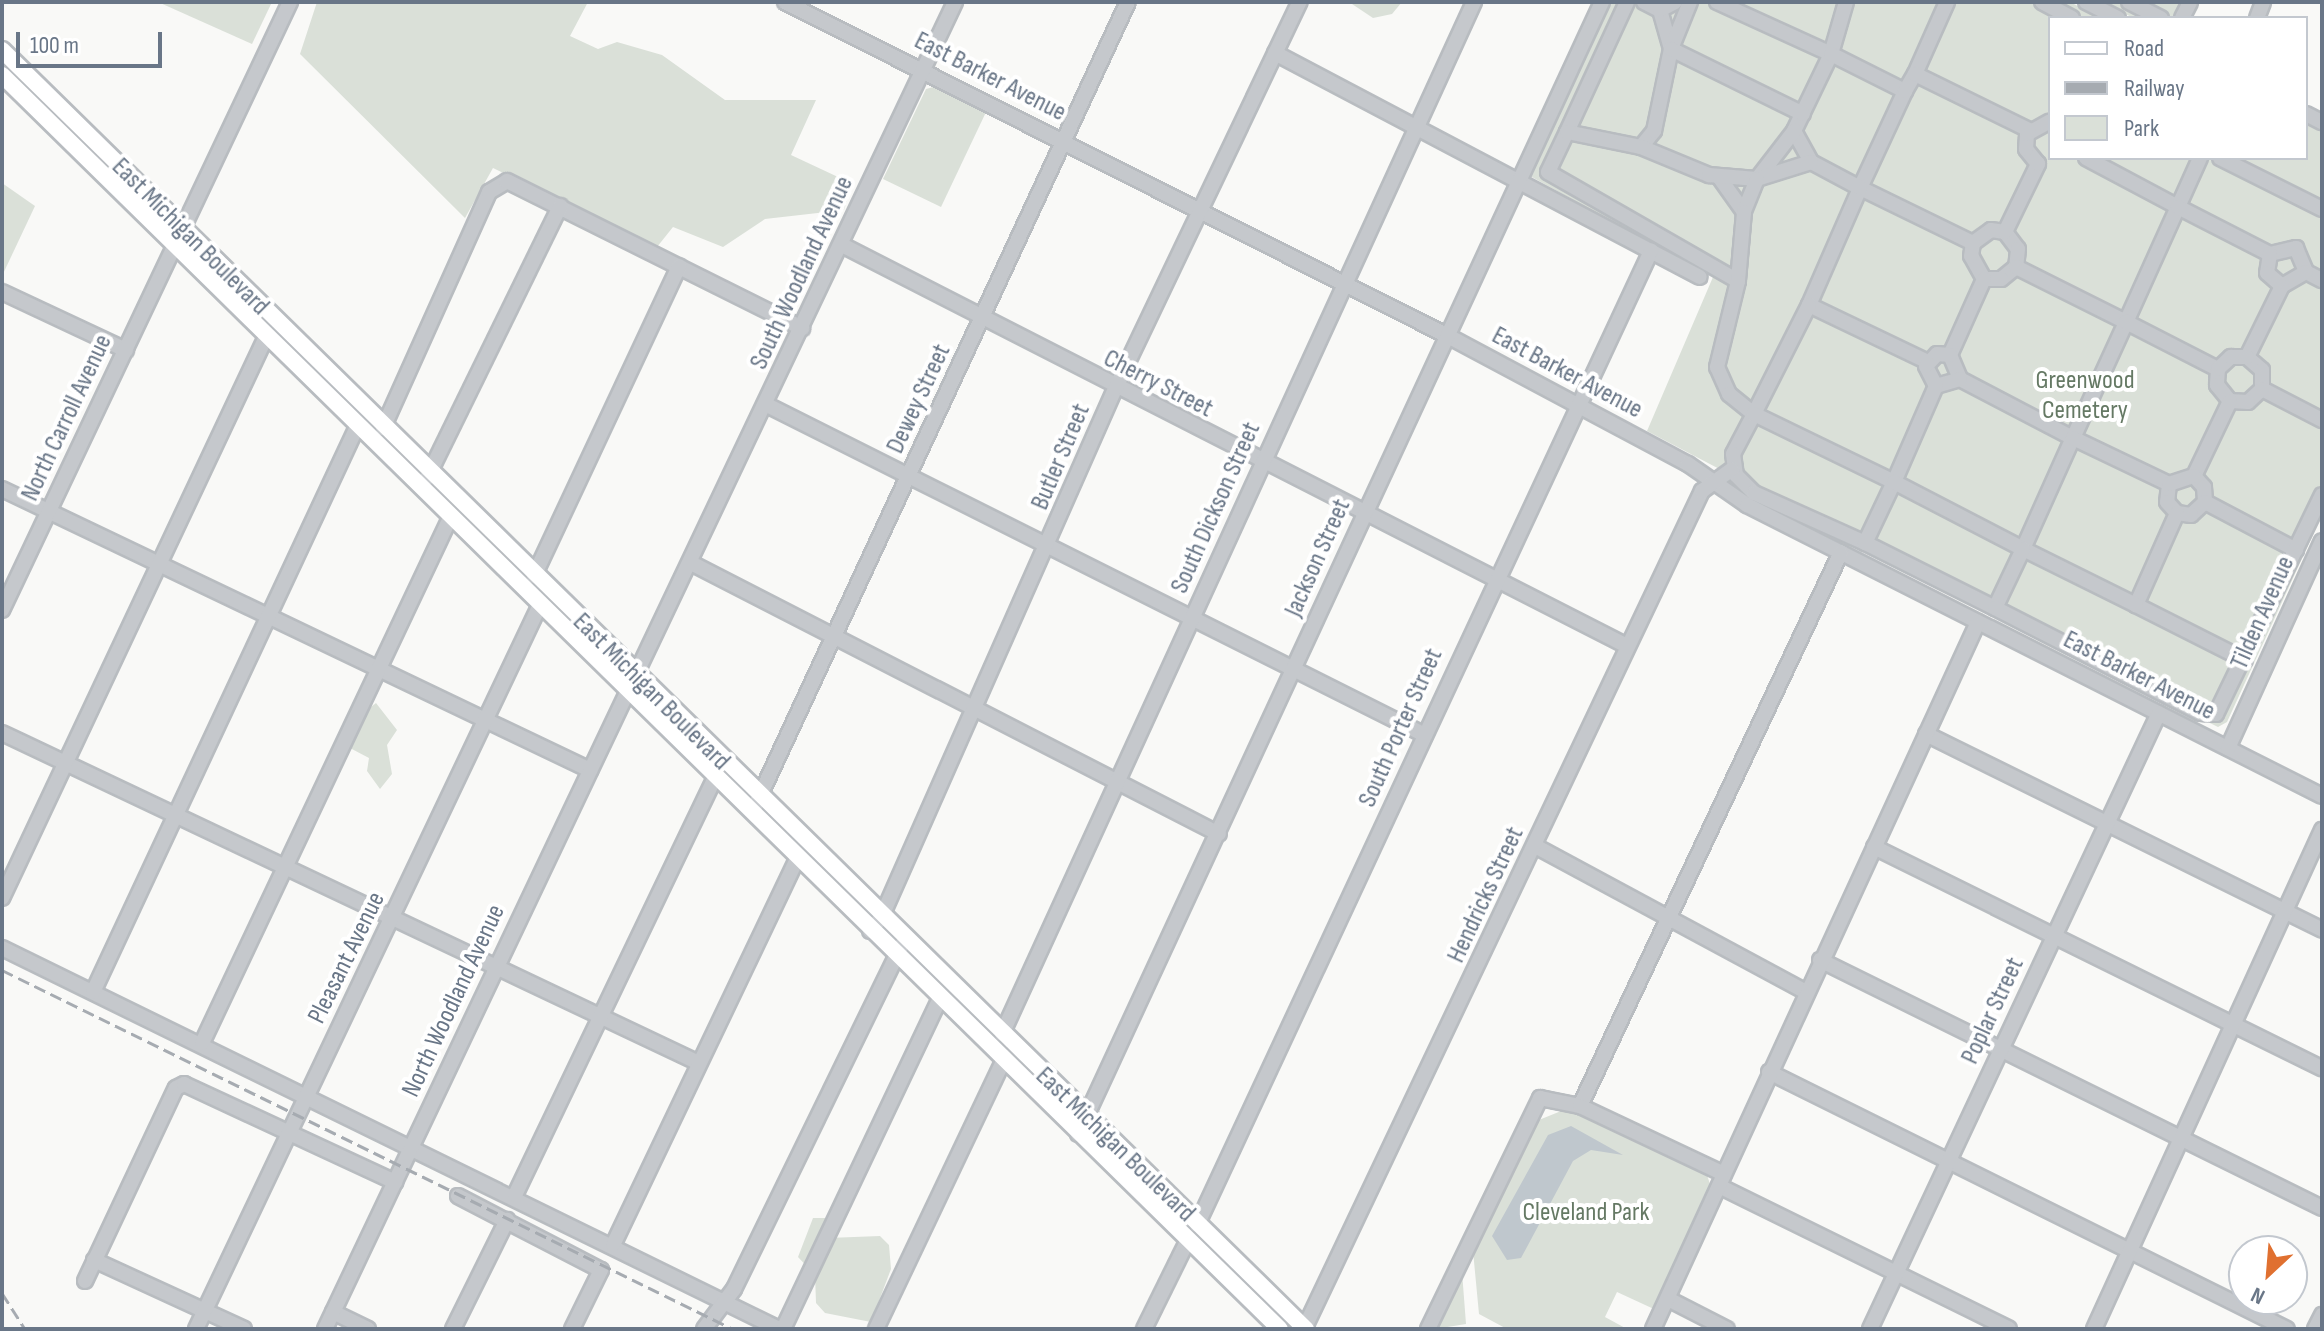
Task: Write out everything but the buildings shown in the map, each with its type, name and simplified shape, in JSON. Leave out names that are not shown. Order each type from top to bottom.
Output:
[{"type":"main road","name":"East Michigan Boulevard","points":[[2,50],[383,428],[425,480],[450,518],[539,607],[760,800],[876,924],[892,953],[1280,1329]]},
{"type":"main road","name":"East Michigan Boulevard","points":[[2,75],[357,427],[425,480],[534,576],[714,780],[747,812],[797,860],[876,924],[905,941],[1305,1329]]},
{"type":"street","name":"North Carroll Avenue","points":[[2,610],[290,2]]},
{"type":"street","name":"East Barker Avenue","points":[[785,2],[1448,336],[1841,552],[2322,796]]},
{"type":"street","name":"South Woodland Avenue","points":[[633,687],[955,2]]},
{"type":"street","name":"Dewey Street","points":[[747,812],[760,800],[837,638],[1128,2]]},
{"type":"street","name":"Butler Street","points":[[876,924],[1048,548],[1115,389],[1204,211],[1300,2]]},
{"type":"street","name":"South Dickson Street","points":[[1002,1034],[1474,2]]},
{"type":"street","name":"Jackson Street","points":[[1078,1134],[1602,2]]},
{"type":"street","points":[[1627,2],[1567,132],[1551,178],[1738,281]]},
{"type":"street","points":[[1644,2],[1660,10],[1671,49],[1803,114]]},
{"type":"street","points":[[1660,10],[1675,2]]},
{"type":"street","points":[[1641,147],[1654,131],[1671,49],[1690,2]]},
{"type":"street","points":[[1717,2],[1905,91]]},
{"type":"street","points":[[1846,2],[1831,54],[1803,114],[1794,131],[1757,179],[1744,212],[1738,281],[1715,358],[1729,394],[1754,414],[2245,660]]},
{"type":"street","points":[[1947,2],[1809,305],[1754,414],[1732,469],[1754,493],[1865,543],[2208,716],[2223,710],[2322,495]]},
{"type":"street","points":[[2042,2],[2068,16]]},
{"type":"street","points":[[2086,2],[2114,16]]},
{"type":"street","points":[[2129,2],[2157,16]]},
{"type":"street","points":[[1275,53],[1699,277]]},
{"type":"street","points":[[1915,74],[2029,130],[2048,122]]},
{"type":"street","points":[[2005,232],[2038,164],[2026,149],[2029,130]]},
{"type":"street","points":[[1654,131],[1673,158]]},
{"type":"street","points":[[1794,131],[1811,162],[1973,243]]},
{"type":"street","points":[[1567,132],[1641,147],[1719,177],[1757,179],[1811,162]]},
{"type":"street","points":[[2090,160],[2270,254],[2296,248],[2306,272],[2322,280]]},
{"type":"street","points":[[1995,608],[2199,160]]},
{"type":"street","points":[[2224,160],[2322,209]]},
{"type":"street","points":[[1719,177],[1744,212]]},
{"type":"street","points":[[383,428],[489,192],[507,181],[802,328]]},
{"type":"street","points":[[425,480],[560,206]]},
{"type":"street","points":[[1991,230],[2005,232],[2018,249],[2016,267],[2001,279],[1984,279],[1971,256],[1973,243],[1991,230]]},
{"type":"street","name":"Cherry Street","points":[[842,245],[1115,389],[1627,646]]},
{"type":"street","name":"South Porter Street","points":[[1197,1225],[1425,735],[1494,578],[1651,251]]},
{"type":"street","points":[[2270,254],[2267,273],[2282,286]]},
{"type":"street","points":[[534,576],[679,266]]},
{"type":"street","points":[[2016,267],[2218,369]]},
{"type":"street","points":[[2247,357],[2282,286],[2306,272]]},
{"type":"street","points":[[1984,279],[1950,355],[1960,379],[2073,438],[2169,484],[2194,476],[2230,401]]},
{"type":"street","points":[[2,292],[126,350]]},
{"type":"street","points":[[1809,305],[1928,362],[1950,355]]},
{"type":"street","points":[[2,898],[266,337]]},
{"type":"street","points":[[2231,357],[2247,357],[2262,370],[2262,389],[2248,402],[2230,401],[2217,385],[2218,369],[2231,357]]},
{"type":"street","points":[[1928,362],[1926,375],[1936,386]]},
{"type":"street","points":[[1936,386],[1960,379]]},
{"type":"street","points":[[1865,543],[1936,386]]},
{"type":"street","points":[[2262,389],[2322,420]]},
{"type":"street","points":[[767,405],[1191,621],[1425,735]]},
{"type":"street","points":[[93,992],[357,427]]},
{"type":"street","name":"Hendricks Street","points":[[1305,1329],[1702,491],[1732,469]]},
{"type":"street","points":[[2194,476],[2205,502],[2296,550]]},
{"type":"street","points":[[2169,484],[2167,502],[2177,513],[2191,515],[2205,502]]},
{"type":"street","points":[[2,489],[590,770]]},
{"type":"street","points":[[2136,605],[2177,513]]},
{"type":"street","points":[[202,1043],[450,518]]},
{"type":"street","name":"Tilden Avenue","points":[[2228,748],[2322,541]]},
{"type":"street","points":[[1580,1106],[1671,919],[1841,552]]},
{"type":"street","points":[[693,564],[1219,834]]},
{"type":"street","name":"Pleasant Avenue","points":[[196,1329],[539,607]]},
{"type":"street","points":[[1653,1329],[1978,622]]},
{"type":"street","name":"North Woodland Avenue","points":[[325,1329],[590,770],[633,687]]},
{"type":"street","name":"Poplar Street","points":[[1870,1329],[2159,713]]},
{"type":"street","points":[[2,733],[699,1063]]},
{"type":"street","points":[[1926,734],[2322,930]]},
{"type":"street","points":[[515,1195],[714,780]]},
{"type":"street","points":[[2094,1329],[2322,830]]},
{"type":"street","points":[[1535,846],[1806,992]]},
{"type":"street","points":[[1874,847],[2322,1068]]},
{"type":"street","points":[[613,1245],[797,860]]},
{"type":"street","points":[[704,1329],[725,1301],[892,953],[905,941]]},
{"type":"street","points":[[2,948],[413,1144],[781,1329],[940,999]]},
{"type":"street","points":[[1820,960],[2322,1208]]},
{"type":"street","points":[[876,1329],[1003,1061]]},
{"type":"street","points":[[1769,1072],[2287,1329]]},
{"type":"street","points":[[85,1281],[176,1088],[193,1086],[395,1182]]},
{"type":"street","points":[[1428,1329],[1540,1098],[1580,1106],[1896,1273],[2009,1329]]},
{"type":"street","points":[[458,1196],[601,1270],[572,1329]]},
{"type":"street","points":[[453,1329],[507,1220]]},
{"type":"street","points":[[1144,1329],[1188,1240]]},
{"type":"street","points":[[94,1260],[244,1329]]},
{"type":"street","points":[[1668,1299],[1727,1329]]},
{"type":"street","points":[[333,1312],[368,1329]]},
{"type":"street","points":[[2315,1329],[2322,1315]]},
{"type":"green space","points":[[158,2],[272,2],[252,44]]},
{"type":"green space","points":[[317,2],[588,2],[570,36],[598,49],[617,42],[662,55],[725,100],[816,100],[791,155],[853,184],[844,210],[765,219],[723,247],[673,227],[657,247],[493,168],[465,218],[300,54]]},
{"type":"green space","points":[[1349,2],[1402,2],[1392,14],[1373,18]]},
{"type":"green space","name":"Greenwood Cemetery","points":[[1611,2],[2070,2],[2097,16],[2048,16],[2048,160],[2308,160],[2308,123],[2322,130],[2322,515],[2227,722],[2218,727],[1750,494],[1727,473],[1647,431],[1713,277],[1530,176]]},
{"type":"green space","points":[[2103,2],[2198,2],[2192,16],[2129,16]]},
{"type":"green space","points":[[937,86],[987,110],[941,207],[883,179],[926,89]]},
{"type":"green space","points":[[2,183],[35,206],[2,276]]},
{"type":"green space","points":[[376,703],[397,730],[387,745],[392,774],[380,789],[367,771],[369,758],[348,747],[362,714]]},
{"type":"green space","name":"Cleveland Park","points":[[1566,1109],[1707,1175],[1712,1190],[1656,1310],[1617,1292],[1605,1317],[1627,1329],[1507,1329],[1479,1314],[1473,1251],[1534,1122]]},
{"type":"green space","points":[[813,1218],[829,1218],[828,1238],[880,1236],[889,1245],[891,1269],[871,1322],[825,1313],[816,1303],[815,1275],[798,1257]]},
{"type":"green space","points":[[1462,1272],[1466,1324],[1435,1329]]},
{"type":"shaded area","points":[[1571,1126],[1623,1155],[1591,1150],[1573,1161],[1521,1258],[1507,1260],[1492,1236],[1548,1135]]},
{"type":"railway","points":[[2,970],[733,1329]]},
{"type":"railway","points":[[2,1293],[25,1329]]}]
